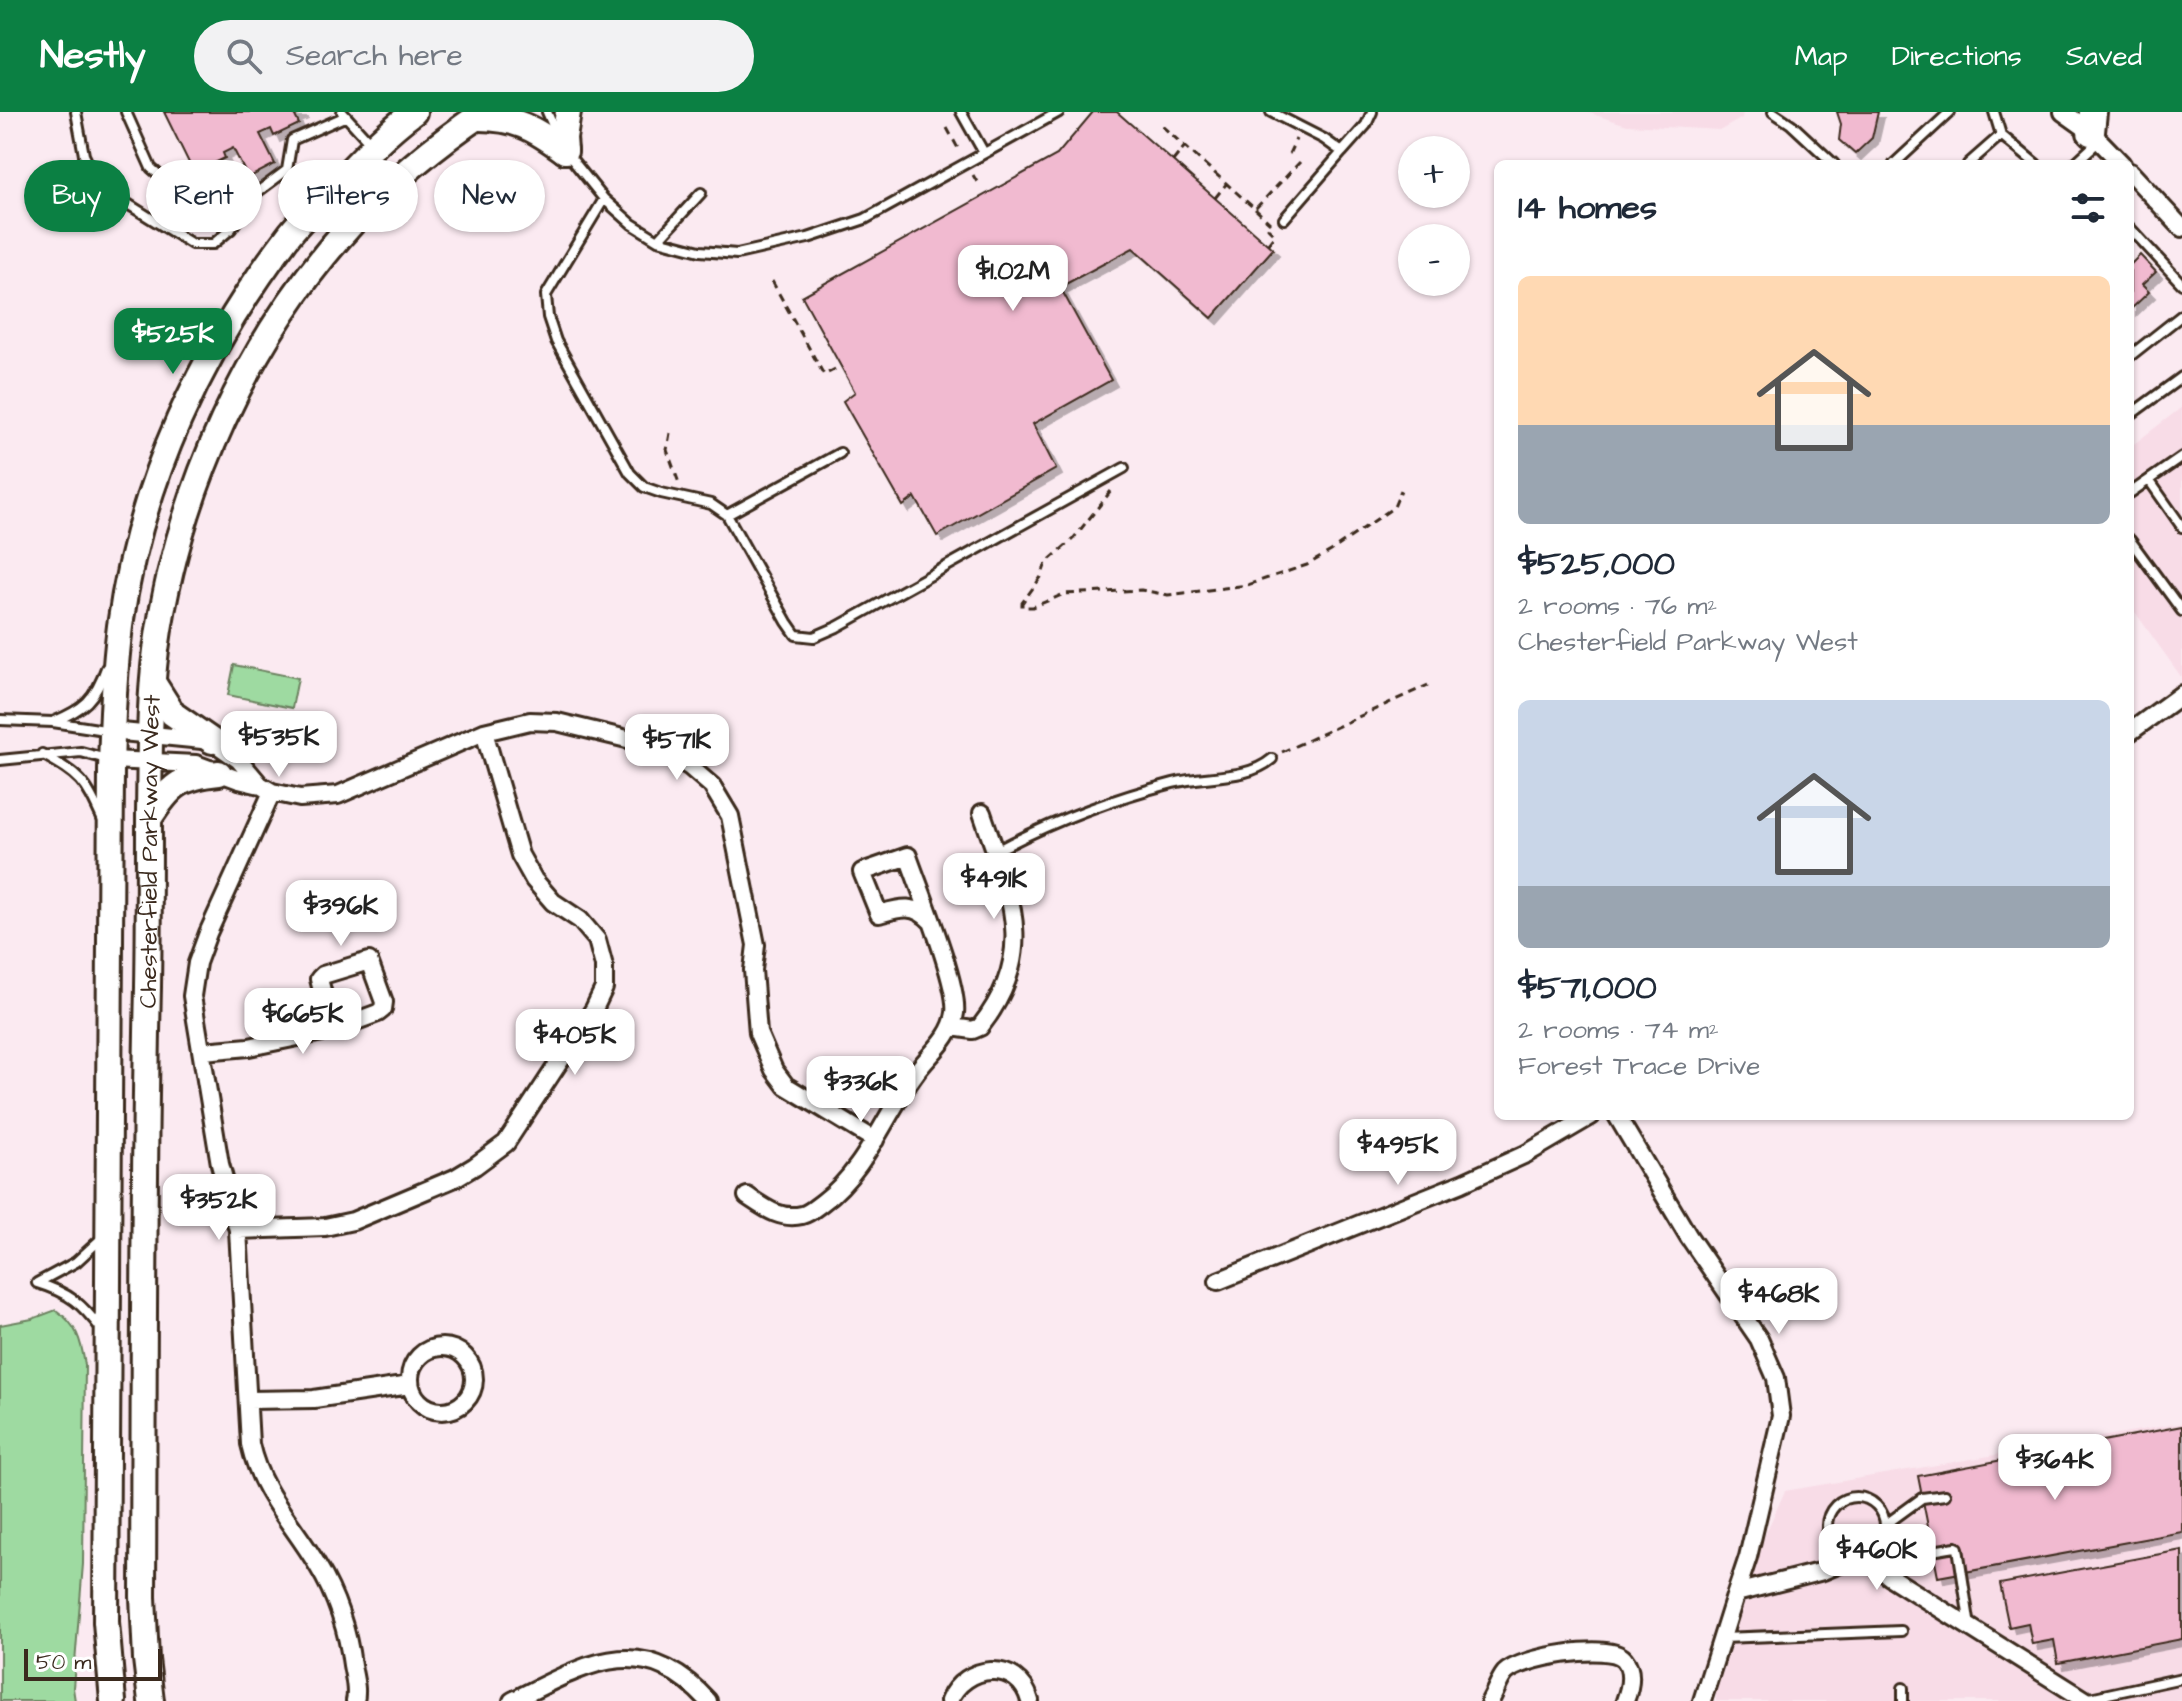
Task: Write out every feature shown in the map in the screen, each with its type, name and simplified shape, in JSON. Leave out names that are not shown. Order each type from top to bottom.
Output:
[{"type":"street","name":"Chesterfield Parkway West","points":[[113,1701],[106,1622],[107,1336],[111,760],[120,625],[156,477],[179,417],[210,355],[290,233],[391,129],[414,112]]},
{"type":"street","points":[[565,151],[568,112]]},
{"type":"street","points":[[2063,112],[2091,124],[2119,160]]},
{"type":"street","name":"Chesterfield Parkway West","points":[[151,1701],[143,1597],[149,735],[155,653],[169,574],[197,483],[243,381],[296,293],[356,219],[435,146],[480,115]]},
{"type":"street","points":[[480,115],[523,124],[565,151]]},
{"type":"street","points":[[2134,176],[2182,228]]},
{"type":"street","points":[[154,684],[173,714],[239,760],[266,788]]},
{"type":"street","points":[[2134,729],[2182,694]]},
{"type":"street","points":[[111,760],[196,764],[300,798],[338,795],[484,732],[530,721],[557,722],[656,746],[690,767],[712,786],[730,816],[756,945],[753,970],[758,1033],[774,1070],[786,1086],[875,1140]]},
{"type":"street","points":[[112,731],[212,741]]},
{"type":"street","points":[[238,1230],[325,1227],[353,1221],[455,1178],[475,1166],[506,1143],[594,1009],[604,988],[604,966],[597,940],[580,920],[553,902],[534,880],[520,855],[484,732]]},
{"type":"street","points":[[149,819],[167,792],[178,783],[195,775],[219,773]]},
{"type":"street","points":[[266,788],[197,963],[192,996],[220,1164],[238,1230],[250,1444],[256,1470],[319,1567],[343,1624],[357,1693],[355,1701]]},
{"type":"street","points":[[952,1027],[973,1030],[980,1027],[1007,981],[1015,954],[1012,901],[982,813]]},
{"type":"street","points":[[747,1196],[784,1217],[806,1214],[850,1178],[914,1074],[952,1027],[956,1011],[953,989],[931,921],[908,856],[862,872],[879,914],[904,907],[915,908],[931,921]]},
{"type":"street","points":[[203,1051],[249,1047],[332,1030],[378,1013],[383,1009],[384,1002],[369,961],[323,975],[319,979],[332,1030]]},
{"type":"street","points":[[1218,1281],[1485,1173],[1526,1154],[1584,1120]]},
{"type":"street","points":[[1619,1120],[1689,1237],[1759,1339],[1776,1378],[1781,1416],[1748,1557],[1702,1701]]},
{"type":"street","points":[[433,1347],[458,1350],[467,1357],[474,1372],[472,1393],[465,1402],[447,1411],[436,1411],[422,1404],[410,1385],[412,1367],[418,1357],[433,1347]]},
{"type":"street","points":[[249,1400],[314,1399],[410,1385]]},
{"type":"street","points":[[1736,1593],[1823,1571],[1861,1555],[1890,1577],[2086,1700]]},
{"type":"street","points":[[1490,1701],[1504,1674],[1518,1664],[1535,1658],[1609,1651],[1623,1657],[1630,1670],[1630,1688],[1625,1701]]},
{"type":"street","points":[[512,1701],[563,1676],[617,1657],[640,1660],[690,1680],[708,1701]]},
{"type":"street","points":[[949,1701],[954,1689],[968,1676],[985,1671],[1005,1673],[1018,1681],[1030,1701]]},
{"type":"lane","points":[[76,112],[84,155],[99,186],[146,215]]},
{"type":"lane","points":[[126,112],[147,160]]},
{"type":"lane","points":[[547,112],[565,151],[604,199],[632,224],[658,240],[700,251],[737,254],[808,238],[865,219],[1059,112]]},
{"type":"lane","points":[[961,112],[984,153]]},
{"type":"lane","points":[[1271,112],[1324,139],[1342,152]]},
{"type":"lane","points":[[1284,219],[1366,125],[1372,112]]},
{"type":"lane","points":[[1773,112],[1791,124],[1830,160]]},
{"type":"lane","points":[[1898,160],[1950,112]]},
{"type":"lane","points":[[1994,112],[2001,135],[2031,160]]},
{"type":"lane","points":[[262,189],[287,170],[292,140],[343,114],[374,146]]},
{"type":"lane","points":[[2076,160],[2091,124]]},
{"type":"lane","points":[[1973,160],[2001,135]]},
{"type":"lane","points":[[658,240],[701,193]]},
{"type":"lane","points":[[604,199],[546,295],[548,317],[556,341],[630,473],[644,487],[711,504],[727,515],[796,635],[814,637],[837,627],[1124,468]]},
{"type":"lane","points":[[173,232],[192,244],[213,244],[227,232]]},
{"type":"lane","points":[[2134,232],[2182,284]]},
{"type":"lane","points":[[2134,353],[2182,315]]},
{"type":"lane","points":[[2134,412],[2182,377]]},
{"type":"lane","points":[[727,515],[840,453]]},
{"type":"lane","points":[[2134,490],[2182,457]]},
{"type":"lane","points":[[2149,480],[2182,527]]},
{"type":"lane","points":[[2134,545],[2182,611]]},
{"type":"lane","points":[[53,722],[75,712],[91,699],[101,681],[120,625]]},
{"type":"lane","points":[[0,720],[53,722],[112,731]]},
{"type":"lane","points":[[0,760],[81,752],[111,760]]},
{"type":"lane","points":[[42,754],[84,781],[111,839]]},
{"type":"lane","points":[[995,852],[1046,825],[1108,802],[1176,782],[1260,769],[1272,759]]},
{"type":"lane","points":[[107,1336],[75,1299],[60,1290],[37,1283],[76,1262],[108,1231]]},
{"type":"lane","points":[[1885,1525],[1879,1508],[1865,1498],[1848,1498],[1833,1508],[1827,1524],[1831,1541],[1844,1552],[1861,1555],[1879,1544],[1885,1525],[1922,1498],[1945,1495]]},
{"type":"lane","points":[[1890,1577],[1903,1562],[1918,1553],[1957,1547],[1970,1627]]},
{"type":"lane","points":[[1722,1638],[1901,1631]]},
{"type":"lane","points":[[2086,1700],[2182,1678]]},
{"type":"lane","points":[[1903,1688],[1903,1701]]},
{"type":"path","points":[[1162,126],[1271,223],[1268,228],[1275,235],[1268,244]]},
{"type":"path","points":[[947,128],[960,152]]},
{"type":"path","points":[[1173,161],[1185,146]]},
{"type":"path","points":[[1255,209],[1300,162]]},
{"type":"path","points":[[973,175],[980,187]]},
{"type":"path","points":[[1215,198],[1227,183]]},
{"type":"path","points":[[772,281],[824,375],[841,366]]},
{"type":"path","points":[[670,433],[667,450],[679,483]]},
{"type":"path","points":[[1110,475],[1111,490],[1073,539],[1046,563],[1022,607],[1033,607],[1064,594],[1141,590],[1168,595],[1247,585],[1307,565],[1331,551],[1394,507],[1401,490]]},
{"type":"path","points":[[1272,759],[1292,746],[1428,685]]},
{"type":"shaded area","points":[[1586,112],[1743,112],[1742,118],[1721,130],[1627,125]]},
{"type":"shaded area","points":[[2182,407],[2182,678],[2134,611],[2134,444]]},
{"type":"shaded area","points":[[2182,1423],[2182,1701],[1716,1701],[1716,1685],[1733,1605],[1785,1491]]},
{"type":"green space","points":[[234,665],[298,678],[292,708],[228,695]]},
{"type":"green space","points":[[56,1310],[69,1321],[77,1334],[85,1365],[83,1564],[73,1688],[75,1701],[0,1701],[0,1325],[32,1319]]},
{"type":"building","points":[[164,112],[302,112],[295,116],[299,124],[274,136],[271,129],[260,134],[275,164],[262,171],[262,160],[239,160],[233,148],[223,153],[225,158],[221,160],[188,160]]},
{"type":"building","points":[[1093,112],[1117,112],[1273,249],[1212,318],[1133,248],[1060,287],[1111,380],[1033,424],[1056,469],[937,536],[915,497],[903,506],[843,401],[855,392],[802,296],[1057,155]]},
{"type":"building","points":[[1837,112],[1878,112],[1872,138],[1855,154],[1839,140],[1841,124]]},
{"type":"building","points":[[2140,255],[2156,272],[2142,285],[2149,292],[2134,306],[2134,261]]},
{"type":"building","points":[[2182,1426],[2182,1532],[1938,1577],[1918,1476]]},
{"type":"building","points":[[2182,1550],[2182,1639],[2058,1663],[2054,1640],[2032,1644],[2028,1623],[2009,1627],[2000,1584]]}]
